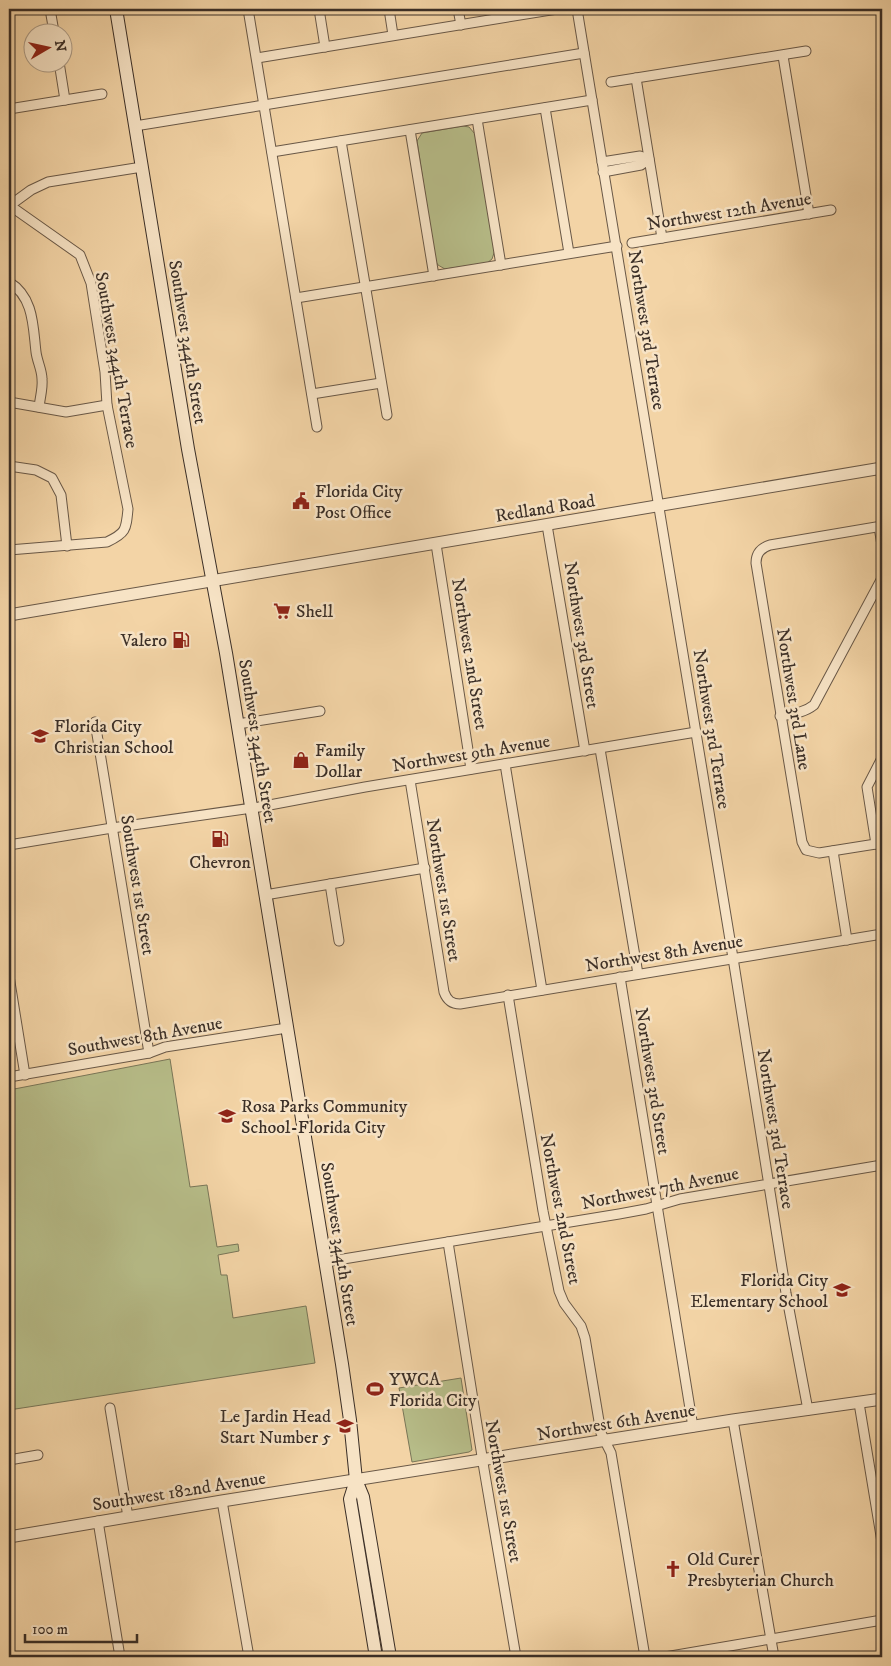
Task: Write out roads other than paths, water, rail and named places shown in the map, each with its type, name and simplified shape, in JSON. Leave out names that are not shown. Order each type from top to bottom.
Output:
[{"type":"main road","name":"Southwest 344th Street","points":[[116,9],[188,449],[238,724],[348,1401],[356,1480],[363,1497],[390,1657]]},
{"type":"main road","name":"Southwest 344th Street","points":[[356,1480],[350,1499],[376,1657]]},
{"type":"street","points":[[50,9],[52,22]]},
{"type":"street","points":[[248,9],[317,427]]},
{"type":"street","points":[[319,9],[325,47]]},
{"type":"street","points":[[389,9],[393,36]]},
{"type":"street","points":[[458,9],[461,25]]},
{"type":"street","points":[[257,58],[461,25],[528,11],[557,9]]},
{"type":"street","name":"Northwest 3rd Terrace","points":[[577,9],[733,958],[786,1293],[808,1410]]},
{"type":"street","points":[[611,82],[806,52]]},
{"type":"street","points":[[135,126],[584,53]]},
{"type":"street","points":[[783,56],[809,214]]},
{"type":"street","points":[[61,72],[65,100]]},
{"type":"street","points":[[636,78],[662,238]]},
{"type":"street","points":[[9,109],[102,94]]},
{"type":"street","points":[[272,152],[592,100]]},
{"type":"street","points":[[545,108],[569,254]]},
{"type":"street","points":[[477,119],[501,265]]},
{"type":"street","points":[[410,130],[434,276]]},
{"type":"street","points":[[341,141],[387,415]]},
{"type":"street","points":[[602,162],[640,156],[649,159]]},
{"type":"street","points":[[604,172],[641,165],[649,159]]},
{"type":"street","points":[[9,206],[31,190],[48,182],[142,167]]},
{"type":"street","name":"Southwest 344th Terrace","points":[[9,206],[80,255],[91,283],[105,372],[107,405],[128,509],[127,527],[119,536],[107,542],[67,546]]},
{"type":"street","name":"Northwest 12th Avenue","points":[[632,243],[830,210]]},
{"type":"street","points":[[296,298],[617,246]]},
{"type":"street","points":[[9,282],[17,287],[28,306],[34,328],[36,354],[42,379],[39,407]]},
{"type":"street","points":[[312,394],[381,383]]},
{"type":"street","points":[[9,402],[66,412],[107,405]]},
{"type":"street","points":[[9,466],[36,470],[52,478],[61,495],[67,546],[9,550]]},
{"type":"street","name":"Redland Road","points":[[9,615],[882,468]]},
{"type":"street","name":"Northwest 3rd Street","points":[[547,525],[585,751]]},
{"type":"street","points":[[881,527],[882,545]]},
{"type":"street","name":"Northwest 3rd Lane","points":[[833,851],[819,854],[806,850],[801,838],[756,557],[765,546],[881,527]]},
{"type":"street","name":"Northwest 2nd Street","points":[[436,544],[471,770]]},
{"type":"street","points":[[780,716],[802,712],[814,705],[882,578]]},
{"type":"street","points":[[238,724],[320,712]]},
{"type":"street","name":"Southwest 1st Street","points":[[95,722],[150,1053]]},
{"type":"street","name":"Northwest 9th Avenue","points":[[9,845],[251,808],[696,732]]},
{"type":"street","points":[[600,748],[638,974]]},
{"type":"street","points":[[847,940],[833,851],[879,844],[867,786],[882,758]]},
{"type":"street","points":[[504,764],[542,990]]},
{"type":"street","name":"Northwest 1st Street","points":[[410,780],[444,992],[451,1002]]},
{"type":"street","points":[[265,895],[425,868]]},
{"type":"street","points":[[330,884],[339,941]]},
{"type":"street","name":"Northwest 8th Avenue","points":[[451,1002],[460,1004],[882,934]]},
{"type":"street","points":[[9,976],[25,1074]]},
{"type":"street","name":"Northwest 3rd Street","points":[[620,977],[693,1427]]},
{"type":"street","name":"Northwest 2nd Street","points":[[508,995],[559,1291],[585,1338],[601,1433],[611,1453],[645,1657]]},
{"type":"street","name":"Southwest 8th Avenue","points":[[9,1077],[150,1053],[165,1047],[287,1028]]},
{"type":"street","name":"Northwest 7th Avenue","points":[[325,1262],[632,1212],[680,1199],[882,1165]]},
{"type":"street","name":"Northwest 1st Street","points":[[448,1242],[482,1461],[516,1657]]},
{"type":"street","name":"Northwest 6th Avenue","points":[[356,1480],[605,1442],[733,1420],[882,1400]]},
{"type":"street","points":[[859,1403],[882,1542]]},
{"type":"street","points":[[110,1408],[128,1517]]},
{"type":"street","points":[[733,1420],[774,1657]]},
{"type":"street","points":[[9,1460],[38,1455]]},
{"type":"street","name":"Southwest 182nd Avenue","points":[[9,1536],[356,1480]]},
{"type":"street","points":[[222,1501],[249,1657]]},
{"type":"street","points":[[98,1521],[120,1657]]},
{"type":"street","points":[[665,1657],[882,1620]]},
{"type":"place","name":"Florida City Post Office","points":[[301,501]]},
{"type":"place","name":"Shell","points":[[282,611]]},
{"type":"place","name":"Valero","points":[[181,640]]},
{"type":"place","name":"Florida City Christian School","points":[[40,736]]},
{"type":"place","name":"Family Dollar","points":[[301,760]]},
{"type":"place","name":"Chevron","points":[[220,839]]},
{"type":"place","name":"Rosa Parks Community School-Florida City","points":[[227,1116]]},
{"type":"place","name":"Florida City Elementary School","points":[[842,1290]]},
{"type":"place","name":"YWCA Florida City","points":[[375,1389]]},
{"type":"place","name":"Le Jardin Head Start Number 5","points":[[345,1426]]},
{"type":"place","name":"Old Curer Presbyterian Church","points":[[673,1569]]}]
